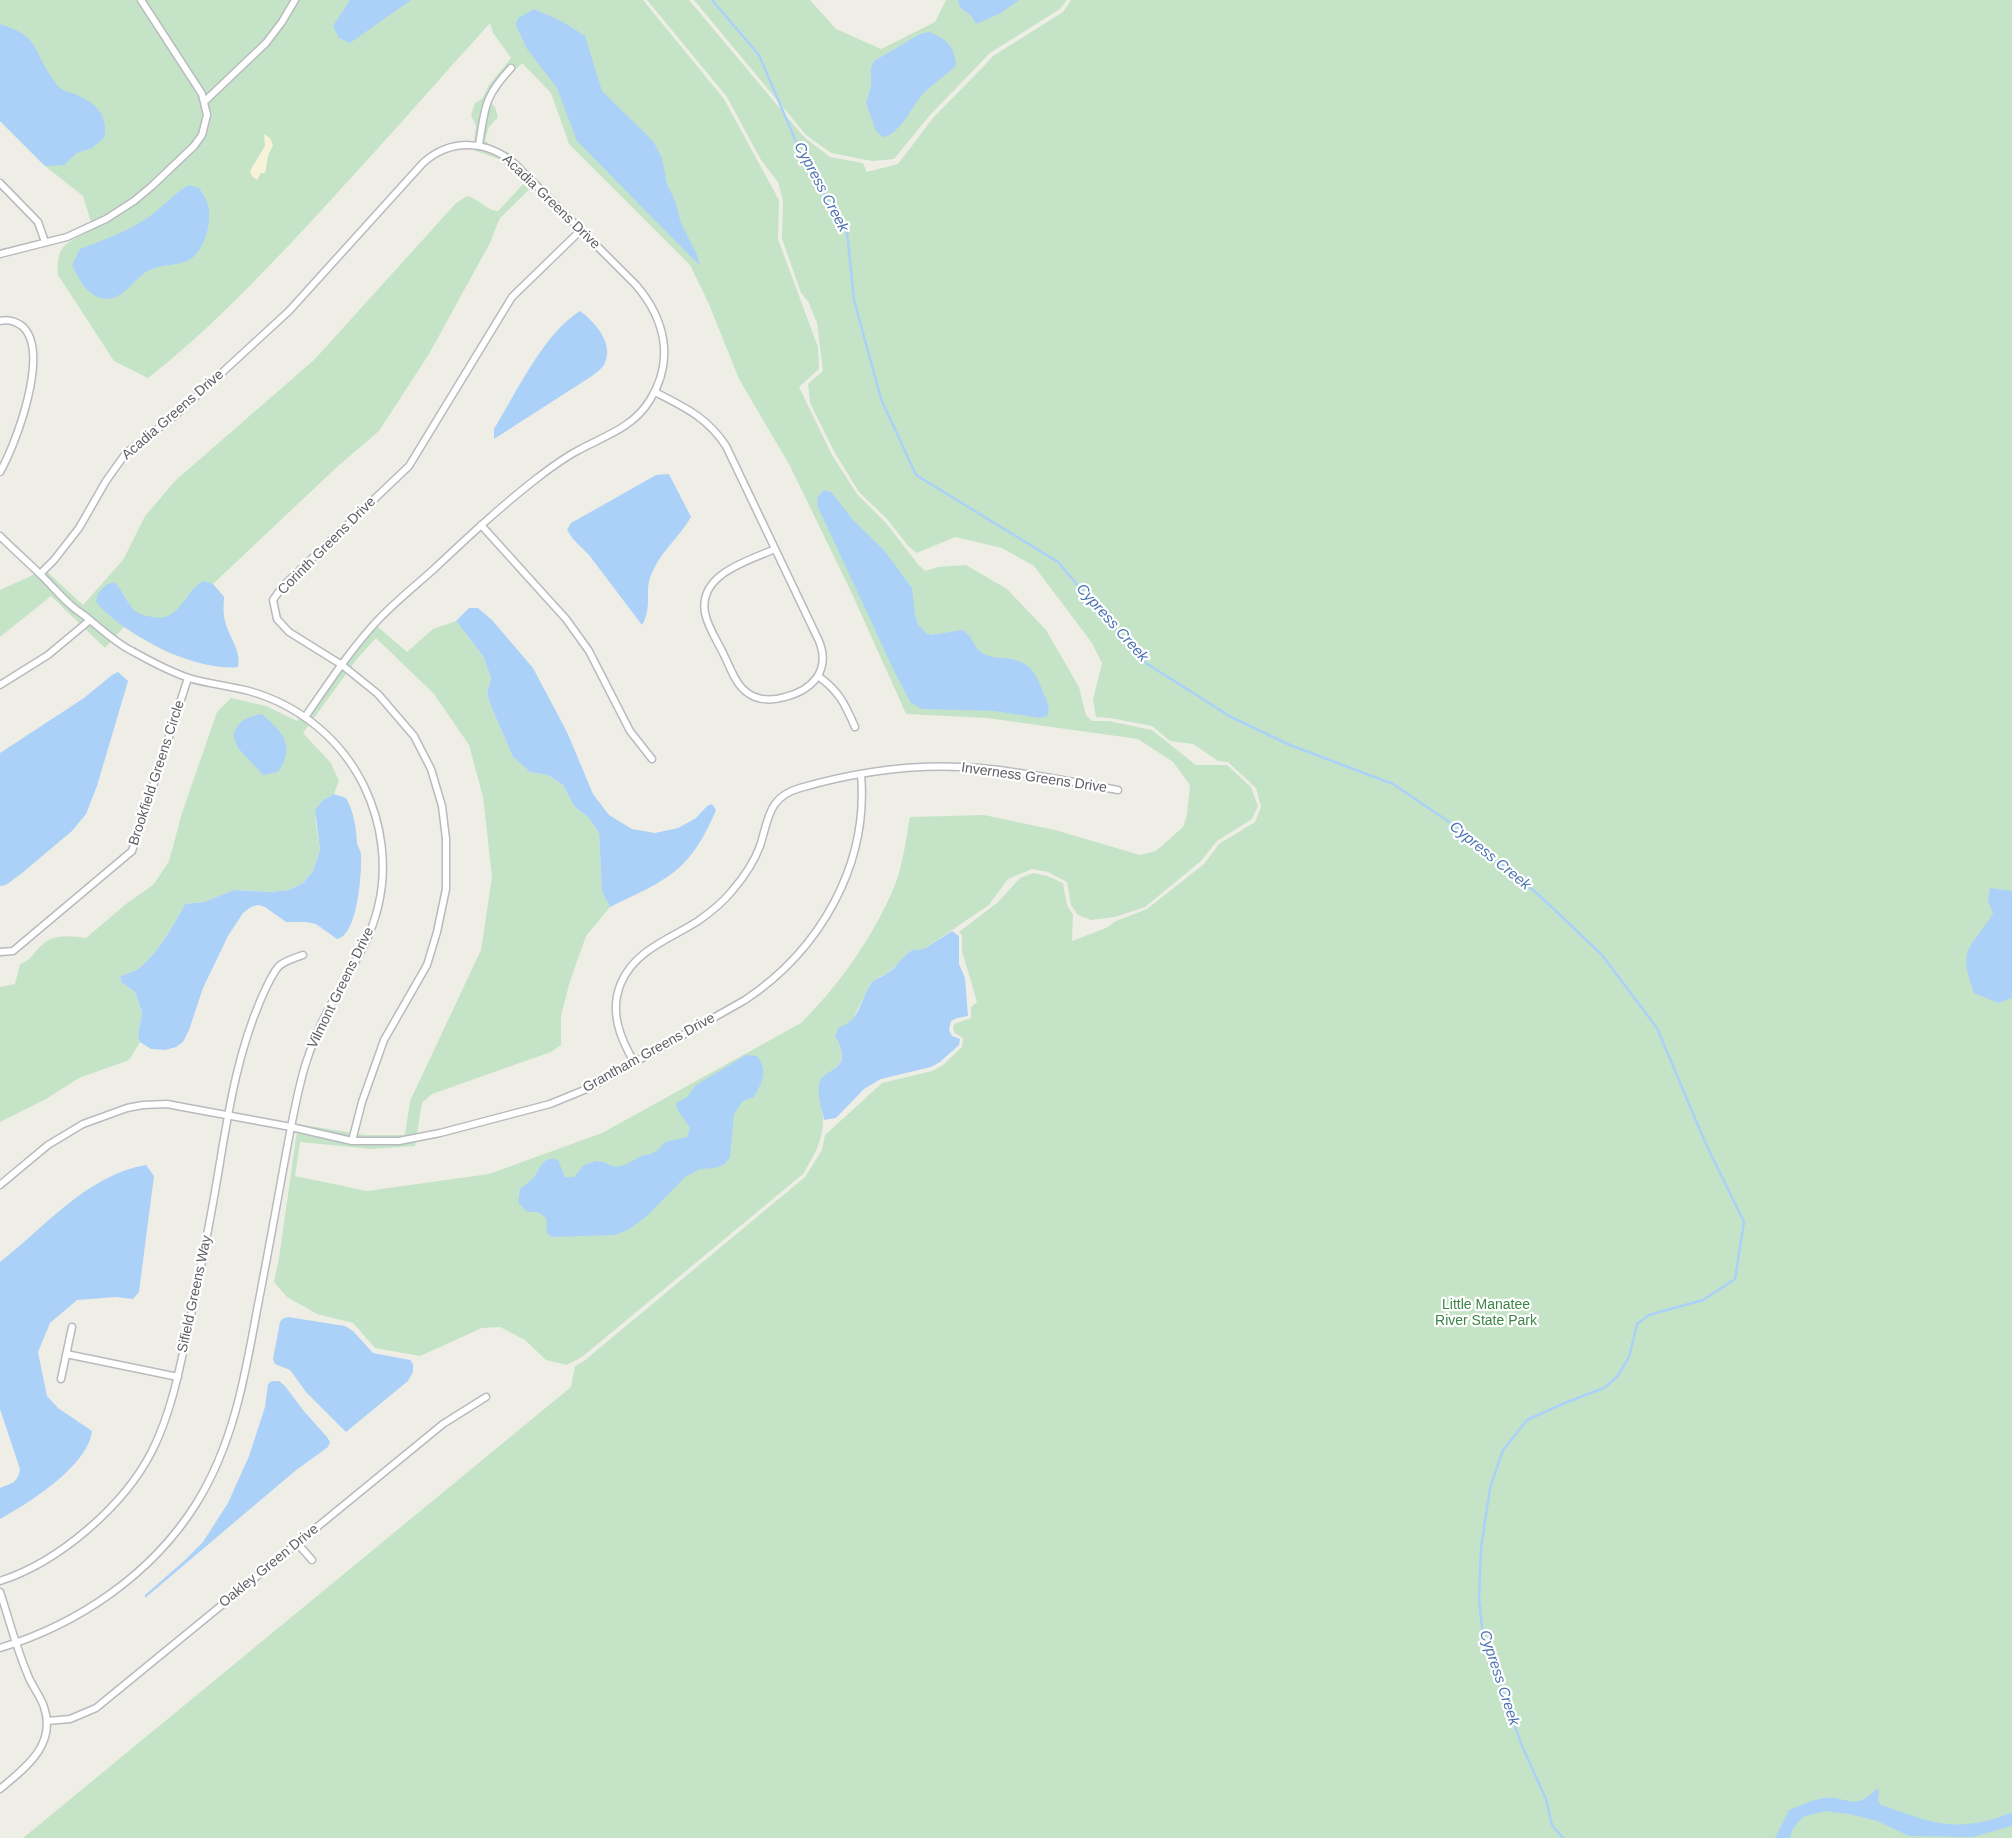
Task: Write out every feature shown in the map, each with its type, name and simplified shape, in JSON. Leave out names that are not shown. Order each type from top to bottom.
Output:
[{"type":"street","points":[[0,254],[67,237],[106,219],[134,201],[152,186],[199,141],[206,122],[205,102],[198,87],[141,0]]},
{"type":"street","points":[[205,102],[271,37],[294,0]]},
{"type":"street","points":[[479,145],[487,101],[493,88],[511,68]]},
{"type":"street","name":"Acadia Greens Drive","points":[[40,574],[54,560],[79,528],[106,480],[126,454],[177,414],[289,312],[429,158],[452,146],[479,145],[501,153],[515,164],[636,285],[656,312],[662,329],[665,351],[662,372],[647,405],[630,422],[560,462],[481,526],[378,620],[342,665],[305,717]]},
{"type":"street","points":[[0,183],[38,222],[45,242]]},
{"type":"street","name":"Corinth Greens Drive","points":[[352,1141],[362,1102],[384,1040],[427,965],[437,932],[446,889],[446,839],[442,806],[431,769],[414,736],[378,694],[342,665],[288,632],[277,619],[273,600],[282,587],[409,466],[512,297],[581,230]]},
{"type":"street","points":[[0,321],[12,321],[27,332],[31,342],[32,367],[30,391],[23,418],[12,449],[0,472]]},
{"type":"street","points":[[654,392],[692,411],[715,430],[726,446],[775,549],[820,645],[822,660],[818,676],[810,686],[795,694],[771,700],[753,696],[740,686],[706,617],[704,606],[706,595],[716,578],[728,570],[775,549]]},
{"type":"street","points":[[481,526],[572,627],[589,651],[630,731],[652,759]]},
{"type":"street","name":"Vilmont Greens Drive","points":[[0,536],[72,607],[118,643],[188,678],[243,689],[266,696],[305,717],[325,734],[344,754],[365,788],[379,831],[383,871],[378,907],[364,948],[326,1013],[312,1044],[304,1070],[246,1375],[227,1441],[212,1478],[194,1507],[170,1538],[128,1580],[72,1619],[44,1632],[0,1648]]},
{"type":"street","points":[[0,686],[48,655],[90,620]]},
{"type":"street","points":[[818,676],[837,691],[855,727]]},
{"type":"street","name":"Brookfield Greens Circle","points":[[0,952],[13,951],[132,851],[188,678]]},
{"type":"street","name":"Inverness Greens Drive","points":[[634,1062],[621,1038],[617,1022],[616,1007],[621,983],[634,962],[647,950],[707,914],[731,892],[750,867],[760,846],[771,810],[782,796],[801,788],[861,774],[930,766],[969,767],[1118,790]]},
{"type":"street","name":"Grantham Greens Drive","points":[[0,1185],[48,1145],[83,1124],[127,1108],[167,1104],[292,1127],[352,1141],[399,1141],[440,1133],[550,1104],[589,1088],[755,994],[786,968],[813,936],[836,900],[854,853],[861,809],[861,774]]},
{"type":"street","name":"Sifield Greens Way","points":[[0,1580],[38,1565],[61,1551],[116,1502],[151,1453],[162,1429],[178,1377],[211,1215],[240,1056],[265,989],[280,966],[290,959],[303,955]]},
{"type":"street","points":[[61,1379],[72,1328]]},
{"type":"street","points":[[66,1354],[178,1377]]},
{"type":"street","name":"Oakley Green Drive","points":[[47,1721],[70,1719],[96,1708],[443,1424],[486,1397]]},
{"type":"street","points":[[297,1543],[312,1560]]},
{"type":"street","points":[[0,1592],[26,1672],[44,1708],[47,1721],[42,1747],[35,1759],[0,1789]]},
{"type":"green space","points":[[0,0],[643,0],[724,99],[779,200],[778,239],[818,347],[819,369],[799,387],[832,455],[857,494],[886,523],[925,571],[938,567],[966,565],[1007,589],[1046,630],[1079,687],[1086,715],[1092,721],[1109,721],[1152,730],[1196,765],[1227,765],[1251,787],[1258,806],[1252,819],[1217,841],[1201,861],[1145,907],[1115,917],[1091,920],[1078,915],[1071,905],[1067,882],[1048,872],[1032,869],[1008,879],[989,905],[924,949],[912,950],[906,954],[886,974],[870,984],[852,1021],[835,1036],[842,1056],[839,1064],[824,1076],[821,1081],[819,1092],[823,1129],[817,1149],[803,1174],[582,1357],[567,1365],[546,1360],[525,1340],[500,1327],[482,1328],[420,1356],[375,1348],[353,1323],[317,1314],[287,1297],[274,1282],[298,1124],[365,1135],[405,1135],[410,1101],[481,950],[492,877],[483,797],[469,745],[434,694],[376,638],[357,659],[303,733],[331,763],[339,781],[334,794],[323,800],[315,818],[320,850],[313,871],[303,883],[289,890],[271,892],[234,890],[204,902],[185,904],[152,956],[138,969],[120,976],[121,982],[135,992],[142,1014],[138,1036],[140,1042],[129,1060],[79,1078],[46,1099],[0,1122],[0,987],[15,984],[20,964],[30,958],[48,941],[64,936],[86,938],[126,904],[154,884],[169,861],[182,813],[217,712],[231,698],[266,706],[297,721],[342,656],[371,621],[407,652],[433,629],[456,621],[483,656],[491,678],[487,693],[490,704],[513,757],[530,772],[548,775],[563,785],[574,806],[589,818],[599,833],[602,892],[610,907],[586,936],[570,981],[561,1016],[561,1045],[551,1052],[432,1094],[422,1103],[415,1146],[371,1149],[300,1142],[295,1176],[367,1191],[489,1174],[602,1133],[801,1023],[842,976],[877,923],[898,877],[910,817],[984,815],[1055,830],[1140,855],[1156,851],[1183,827],[1187,815],[1190,785],[1173,762],[1138,739],[987,718],[906,714],[853,596],[790,466],[739,379],[708,302],[690,265],[569,144],[551,93],[522,63],[499,87],[490,102],[495,107],[498,117],[489,127],[485,140],[489,144],[509,153],[537,182],[500,218],[490,243],[429,354],[379,431],[337,467],[213,584],[224,597],[224,618],[237,651],[238,667],[210,665],[177,656],[161,649],[124,627],[105,648],[51,596],[0,637],[0,590],[31,576],[42,567],[83,605],[123,560],[145,516],[176,480],[315,359],[456,203],[467,196],[490,209],[498,211],[526,181],[499,159],[473,150],[476,126],[471,115],[475,103],[482,99],[489,85],[511,58],[493,33],[490,23],[353,176],[269,266],[211,324],[148,378],[114,361],[58,275],[59,256],[65,245],[93,229],[83,196],[45,166],[0,121]]},
{"type":"green space","name":"Little Manatee River State Park","points":[[647,0],[689,0],[804,137],[830,157],[863,163],[867,172],[898,164],[933,118],[993,56],[1063,12],[1071,0],[2012,0],[2012,1838],[23,1838],[571,1387],[575,1366],[584,1361],[805,1177],[822,1150],[825,1135],[882,1083],[932,1071],[943,1065],[962,1047],[963,1038],[953,1030],[954,1024],[971,1018],[971,1007],[977,1002],[962,951],[962,935],[959,932],[998,902],[1020,878],[1033,873],[1047,876],[1063,883],[1067,905],[1073,915],[1072,941],[1147,909],[1204,864],[1219,844],[1255,822],[1261,807],[1256,788],[1228,762],[1218,761],[1193,744],[1170,741],[1152,726],[1096,717],[1093,700],[1102,663],[1092,643],[1034,566],[1002,548],[955,537],[917,553],[908,546],[888,520],[859,492],[835,453],[810,403],[808,384],[823,371],[817,323],[808,301],[801,293],[782,239],[783,201],[778,182],[761,160],[727,97]]},
{"type":"green space","points":[[694,0],[810,0],[836,29],[881,49],[935,22],[946,0],[1067,0],[1060,9],[990,53],[930,115],[894,159],[872,161],[831,153],[806,135]]},
{"type":"sand","points":[[264,134],[270,138],[273,145],[268,156],[265,173],[261,173],[257,180],[250,171],[265,146]]},
{"type":"water","points":[[350,0],[411,0],[350,43],[339,38],[333,26]]},
{"type":"water","points":[[958,0],[1019,0],[1001,13],[976,24],[971,15],[960,7]]},
{"type":"water","points":[[534,9],[563,22],[585,36],[602,91],[653,141],[662,158],[667,184],[675,201],[681,223],[697,255],[700,266],[577,141],[557,88],[527,49],[516,25],[518,18]]},
{"type":"water","points":[[0,24],[22,33],[28,38],[59,87],[89,101],[102,115],[105,137],[92,148],[77,153],[64,165],[45,166],[0,121]]},
{"type":"water","points":[[929,32],[945,40],[952,48],[956,65],[923,94],[895,131],[883,137],[876,131],[866,103],[871,87],[871,68],[874,61],[920,34]]},
{"type":"water","points":[[189,185],[199,188],[207,201],[209,212],[206,236],[194,256],[184,262],[152,269],[139,277],[116,297],[109,299],[101,298],[91,293],[80,280],[72,265],[80,249],[134,226]]},
{"type":"water","points":[[580,311],[592,321],[602,334],[607,349],[604,365],[592,376],[494,439],[494,429],[532,365],[554,334]]},
{"type":"water","points":[[669,474],[691,517],[660,559],[651,575],[648,587],[647,612],[642,625],[589,555],[567,530],[571,523],[656,475]]},
{"type":"water","points":[[824,490],[831,492],[854,521],[884,550],[912,588],[915,615],[918,624],[926,633],[931,635],[962,630],[968,634],[982,653],[1026,665],[1035,674],[1046,699],[1049,707],[1047,716],[1040,718],[994,711],[922,709],[911,703],[896,675],[817,505],[818,496]]},
{"type":"water","points":[[203,581],[213,584],[224,597],[224,618],[237,651],[238,667],[221,667],[201,663],[161,648],[141,638],[124,626],[96,602],[102,589],[114,582],[138,613],[162,618],[176,611],[191,592]]},
{"type":"water","points":[[469,608],[478,608],[492,620],[533,668],[567,732],[593,794],[609,815],[632,829],[655,833],[678,828],[696,818],[707,806],[712,804],[716,810],[702,840],[681,866],[647,889],[610,907],[602,892],[599,833],[589,818],[574,806],[563,785],[548,775],[530,772],[513,757],[490,704],[487,693],[491,678],[483,656],[456,621]]},
{"type":"water","points":[[118,672],[128,681],[97,786],[86,814],[72,831],[22,873],[6,885],[0,886],[0,753],[84,698]]},
{"type":"water","points":[[262,714],[276,727],[285,740],[286,747],[286,754],[278,772],[263,775],[238,748],[233,735],[244,720]]},
{"type":"water","points":[[334,794],[346,798],[349,803],[361,854],[361,874],[357,902],[350,927],[344,935],[337,939],[316,924],[286,922],[265,907],[258,905],[251,907],[243,913],[228,936],[203,988],[183,1042],[176,1047],[165,1050],[151,1049],[140,1042],[138,1036],[142,1013],[135,992],[121,982],[120,976],[138,969],[152,956],[185,904],[204,902],[234,890],[271,892],[289,890],[303,883],[313,871],[320,850],[315,810],[323,800]]},
{"type":"water","points":[[1990,888],[2012,891],[2012,998],[1998,1003],[1974,993],[1966,963],[1968,950],[1993,913],[1988,902]]},
{"type":"water","points":[[952,931],[959,936],[959,964],[965,978],[968,1016],[951,1021],[949,1030],[952,1036],[960,1039],[959,1045],[940,1062],[931,1067],[881,1079],[864,1089],[836,1118],[824,1120],[819,1098],[819,1085],[821,1079],[840,1063],[842,1057],[835,1036],[839,1027],[851,1020],[859,1010],[873,981],[890,971],[912,950],[924,949]]},
{"type":"water","points":[[746,1055],[757,1056],[763,1067],[763,1077],[754,1097],[743,1101],[734,1114],[730,1157],[725,1164],[716,1168],[700,1169],[685,1177],[647,1216],[628,1230],[615,1235],[552,1237],[546,1232],[546,1218],[538,1212],[527,1212],[518,1202],[520,1189],[532,1180],[546,1160],[558,1160],[565,1177],[574,1177],[584,1165],[596,1161],[615,1167],[625,1165],[641,1156],[658,1150],[665,1142],[687,1137],[690,1128],[677,1109],[676,1103],[687,1097],[696,1085]]},
{"type":"water","points":[[146,1165],[154,1176],[139,1292],[133,1299],[116,1297],[77,1300],[50,1323],[38,1352],[47,1396],[58,1408],[92,1431],[88,1444],[69,1470],[55,1482],[0,1519],[0,1488],[16,1480],[20,1469],[0,1409],[0,1262],[86,1191],[105,1179]]},
{"type":"water","points":[[288,1317],[345,1326],[353,1331],[373,1353],[410,1360],[413,1364],[413,1372],[408,1381],[346,1432],[306,1392],[290,1370],[275,1364],[273,1359],[280,1322]]},
{"type":"water","points":[[272,1381],[279,1381],[285,1386],[327,1437],[330,1442],[328,1447],[295,1471],[145,1598],[145,1595],[203,1542],[228,1503],[249,1456],[265,1407],[268,1384]]},
{"type":"water","points":[[1879,1789],[1878,1801],[1881,1805],[1925,1820],[1949,1824],[1967,1824],[1986,1821],[2012,1812],[2012,1826],[1972,1837],[1909,1836],[1877,1821],[1849,1814],[1825,1811],[1803,1817],[1787,1838],[1775,1838],[1789,1810],[1823,1798],[1850,1801],[1862,1800]]},
{"type":"waterway","name":"Cypress Creek","points":[[712,0],[759,55],[803,158],[847,232],[854,300],[881,399],[916,475],[1058,562],[1141,660],[1231,717],[1290,745],[1393,784],[1458,828],[1540,896],[1602,955],[1657,1028],[1705,1142],[1744,1222],[1735,1279],[1703,1300],[1649,1315],[1637,1324],[1629,1357],[1617,1377],[1604,1388],[1527,1420],[1503,1450],[1490,1488],[1481,1548],[1479,1600],[1483,1636],[1522,1746],[1546,1799],[1552,1825],[1563,1838]]},
{"type":"waterway","points":[[1789,1838],[1791,1829]]}]
